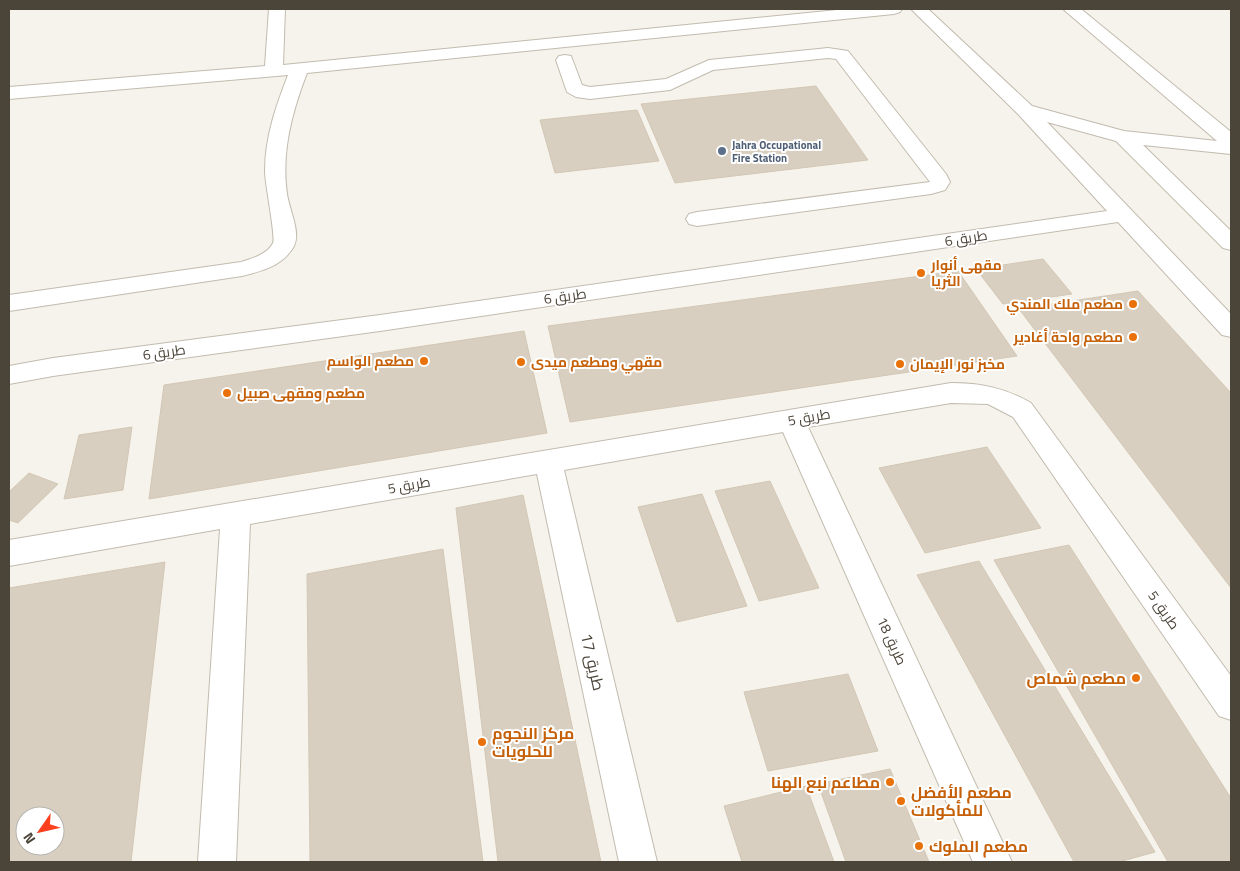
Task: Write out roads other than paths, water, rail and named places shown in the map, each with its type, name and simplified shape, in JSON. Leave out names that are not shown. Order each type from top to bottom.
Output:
[{"type":"street","points":[[274,70],[277,9]]},
{"type":"street","points":[[9,93],[300,68],[505,46],[894,9]]},
{"type":"street","points":[[918,9],[1025,110],[1231,329]]},
{"type":"street","points":[[1071,9],[1231,142]]},
{"type":"street","points":[[505,46],[530,58],[565,60],[588,53],[610,36]]},
{"type":"street","points":[[565,60],[574,88],[583,93],[590,93],[670,84],[713,65],[828,53],[842,55],[939,178],[940,182],[938,186],[931,188],[697,219]]},
{"type":"street","points":[[9,303],[242,269],[264,263],[279,252],[285,239],[276,187],[276,140],[280,119],[300,68]]},
{"type":"street","points":[[1025,110],[1123,137],[1231,148]]},
{"type":"street","points":[[1123,137],[1231,243]]},
{"type":"street","name":"طريق 6","points":[[10,377],[53,367],[380,323],[1122,215]]},
{"type":"street","name":"طريق 5","points":[[9,553],[951,393],[985,393],[1003,398],[1022,410],[1231,704]]},
{"type":"street","name":"طريق 18","points":[[791,420],[993,862]]},
{"type":"street","name":"طريق 17","points":[[548,461],[638,862]]},
{"type":"street","points":[[217,862],[236,514]]},
{"type":"place","name":"Jahra Occupational Fire Station","points":[[722,151]]},
{"type":"place","name":"مقهى أنوار الثريا","points":[[921,273]]},
{"type":"place","name":"مطعم ملك المندي","points":[[1133,304]]},
{"type":"place","name":"مطعم واحة أغادير","points":[[1133,337]]},
{"type":"place","name":"مطعم الواسم","points":[[424,361]]},
{"type":"place","name":"مقهي ومطعم ميدى","points":[[521,362]]},
{"type":"place","name":"مخبز نور الإيمان","points":[[900,364]]},
{"type":"place","name":"مطعم ومقهى صبيل","points":[[227,393]]},
{"type":"place","name":"مطعم شماص","points":[[1136,678]]},
{"type":"place","name":"مركز النجوم للحلويات","points":[[482,742]]},
{"type":"place","name":"مطاعم نبع الهنا","points":[[890,782]]},
{"type":"place","name":"مطعم الأفضل للمأكولات","points":[[901,801]]},
{"type":"place","name":"مطعم الملوك","points":[[919,846]]}]
